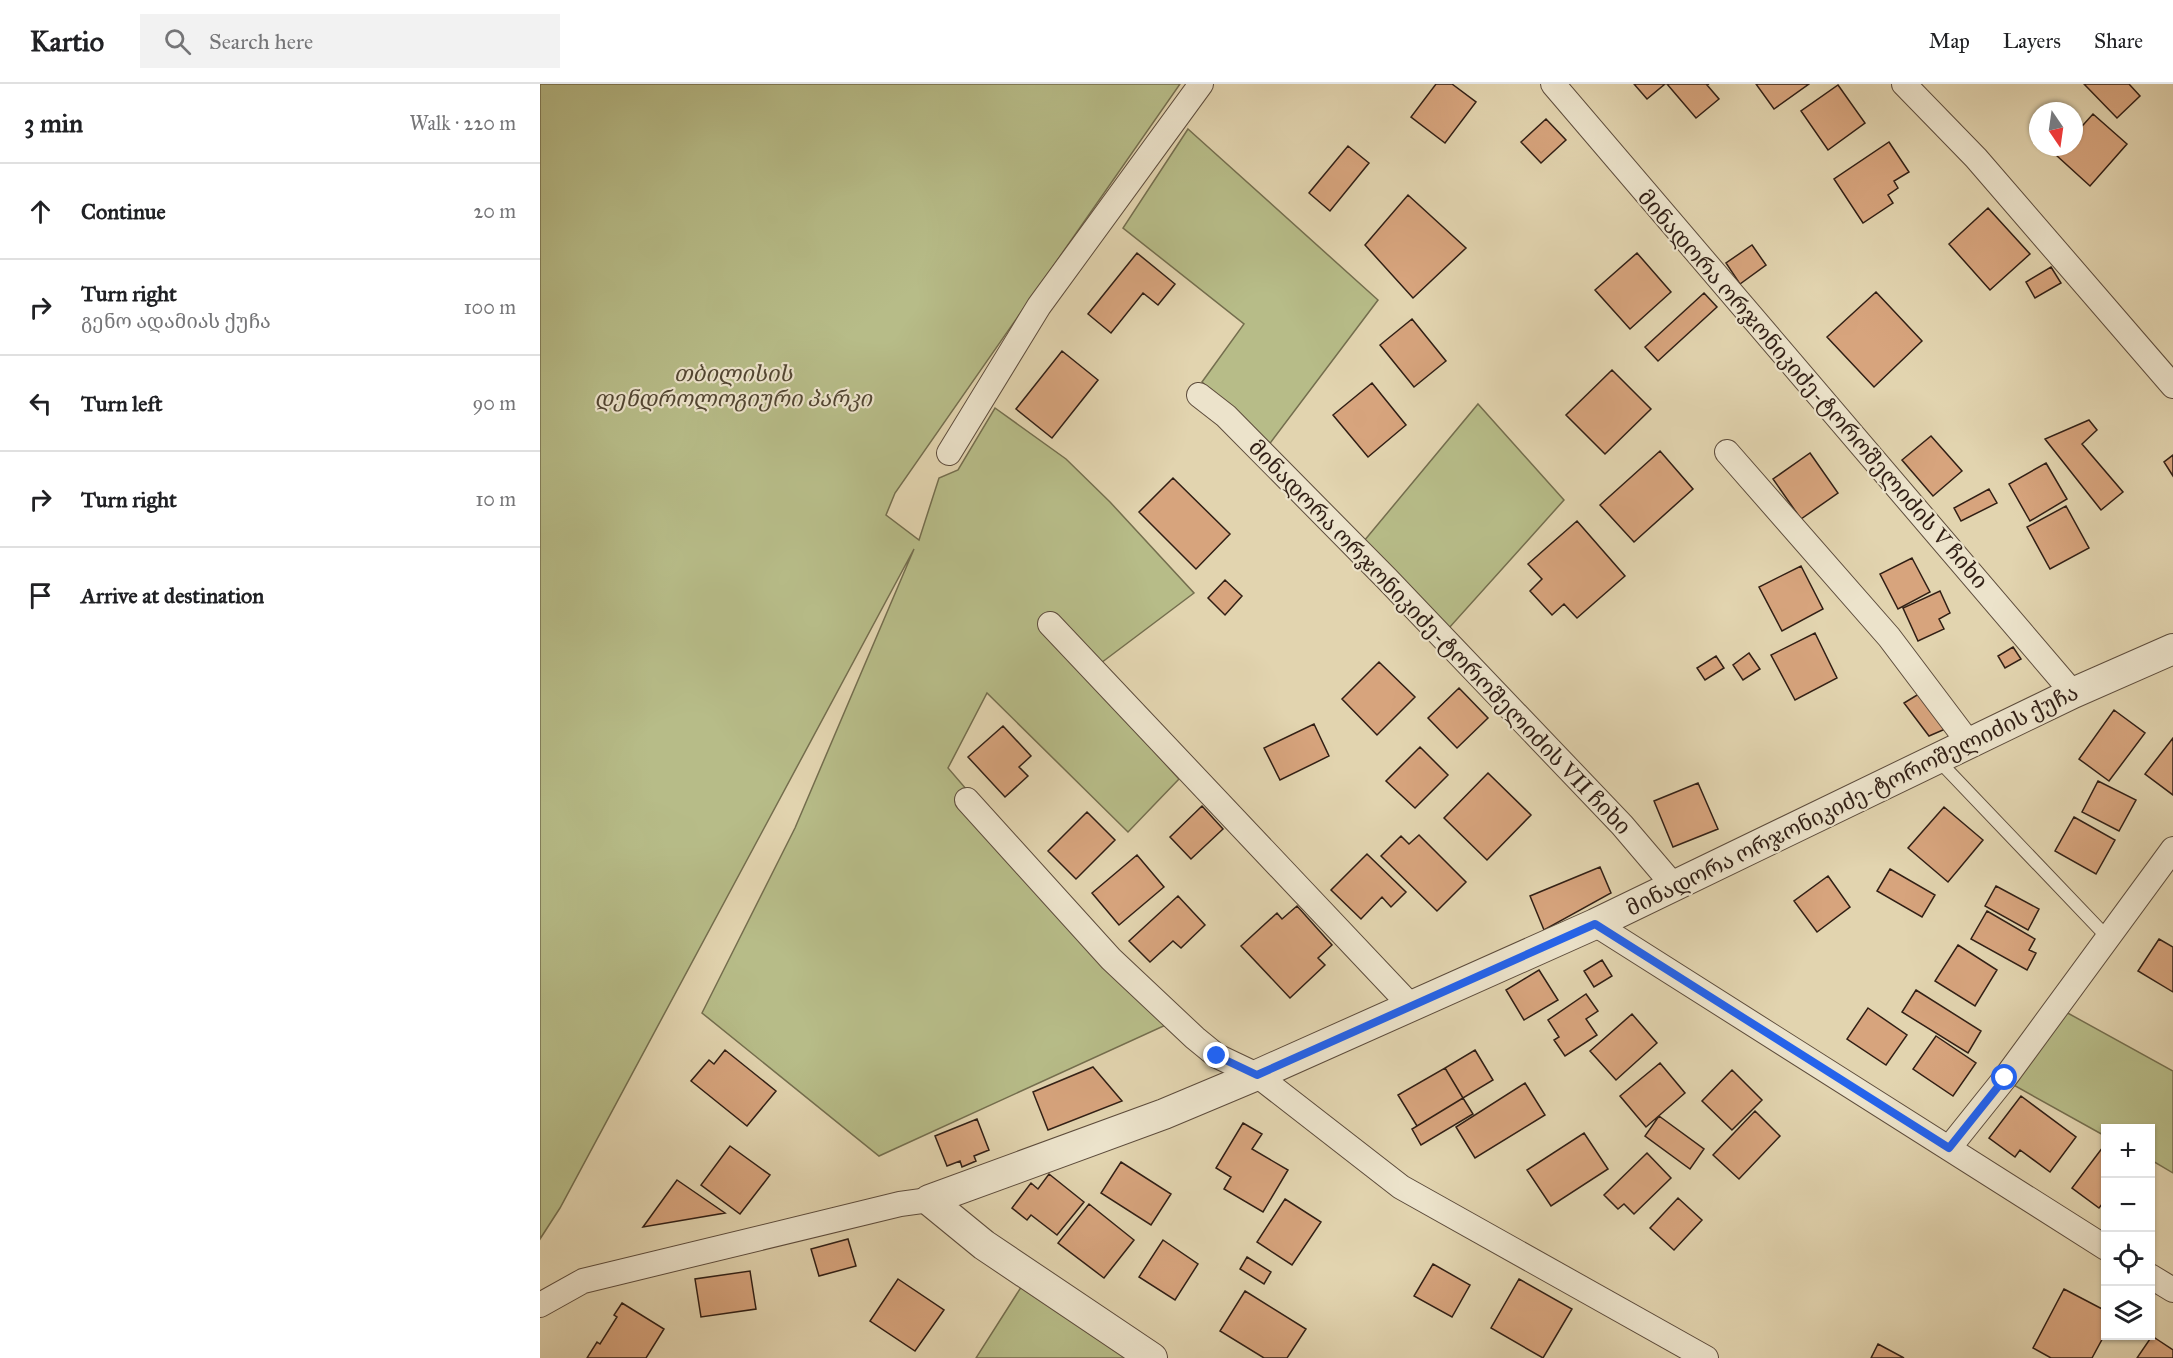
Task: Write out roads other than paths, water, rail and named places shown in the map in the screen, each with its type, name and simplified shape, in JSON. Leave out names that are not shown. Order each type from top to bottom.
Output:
[{"type":"street","points":[[950,453],[1039,306],[1201,84]]},
{"type":"street","name":"მინადორა ორჯონიკიძე-ტოროშელიძის V ჩიხი","points":[[1552,84],[2073,693]]},
{"type":"street","points":[[1904,84],[1976,158],[2173,386]]},
{"type":"street","name":"მინადორა ორჯონიკიძე-ტოროშელიძის VII ჩიხი","points":[[1199,394],[1226,416],[1378,570],[1622,825],[1674,886]]},
{"type":"street","points":[[1727,452],[1889,637],[1969,743]]},
{"type":"street","points":[[1050,624],[1410,1005]]},
{"type":"street","name":"მინადორა ორჯონიკიძე-ტოროშელიძის ქუჩა","points":[[540,1305],[583,1281],[900,1204],[929,1200],[1164,1114],[1257,1075],[1595,924],[2073,693],[2173,649]]},
{"type":"street","points":[[967,800],[1112,959],[1217,1056],[1257,1075],[1401,1186],[1706,1358]]},
{"type":"street","points":[[1949,1148],[2005,1078],[2173,849]]},
{"type":"street","points":[[1595,924],[2101,1245]]},
{"type":"street","points":[[929,1200],[984,1245],[1152,1358]]},
{"type":"street","points":[[2155,1279],[2173,1290]]},
{"type":"lane","points":[[1938,760],[2108,938]]},
{"type":"park label","name":"თბილისის დენდროლოგიური პარკი","points":[[733,386]]}]
